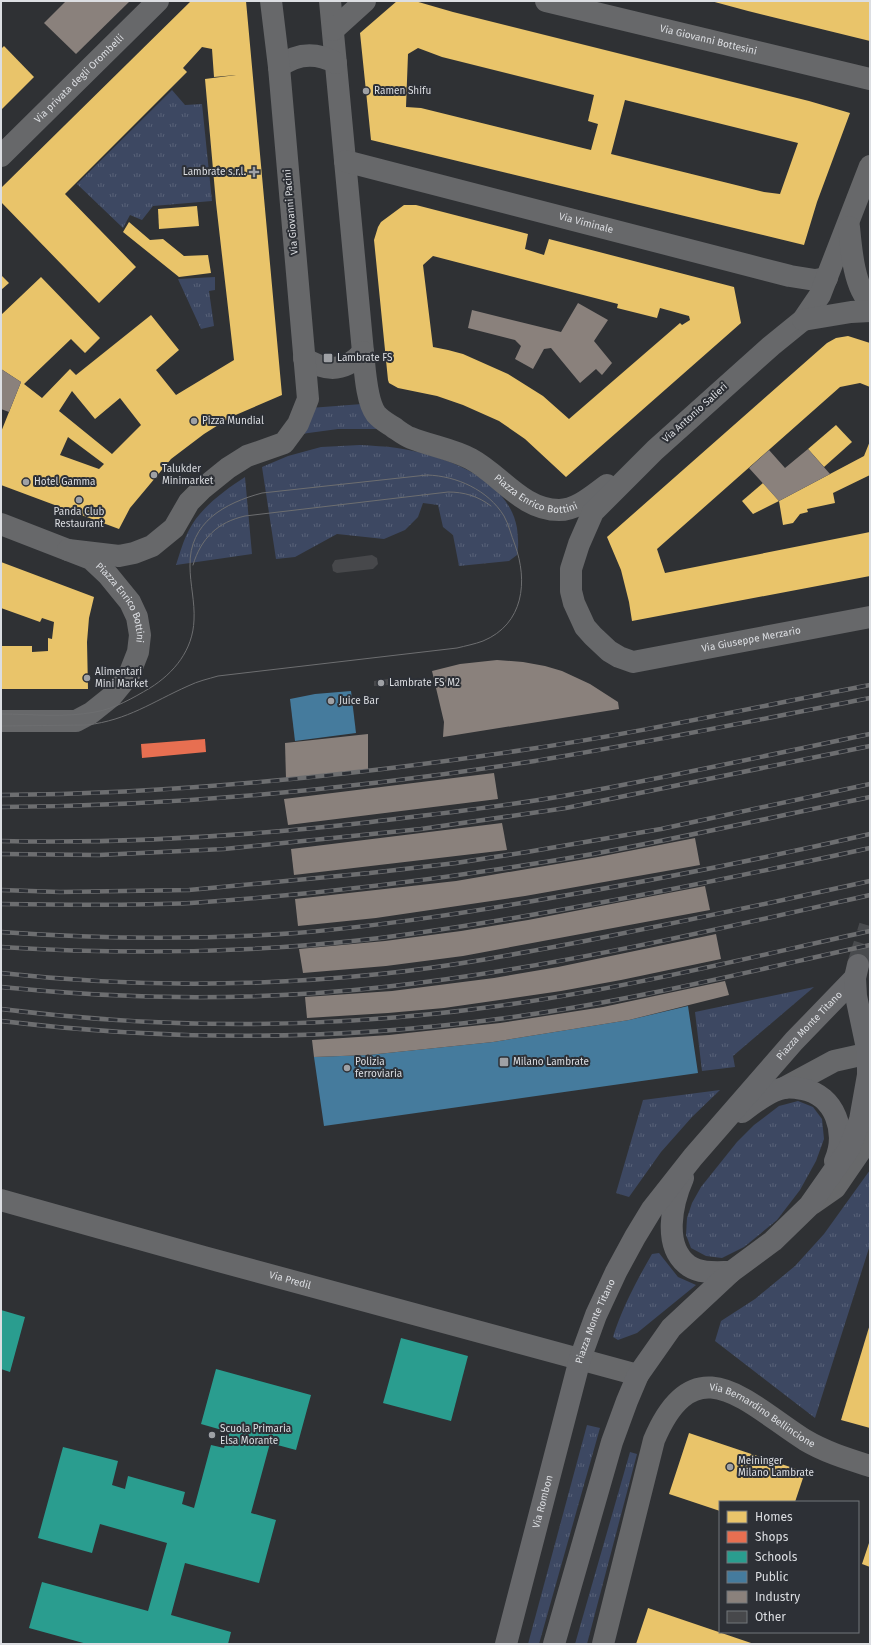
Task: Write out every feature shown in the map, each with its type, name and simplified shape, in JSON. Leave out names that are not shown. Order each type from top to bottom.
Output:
[{"type":"main road","name":"Piazza Monte Titano","points":[[580,1359],[606,1294],[635,1237],[652,1209],[693,1157],[856,971],[856,996],[869,1052],[868,1075],[860,1120],[849,1149],[810,1206],[773,1241],[731,1272],[671,1328],[638,1374]]},
{"type":"main road","name":"Piazza Monte Titano","points":[[715,1132],[751,1105],[771,1093],[784,1088],[809,1090],[821,1096],[830,1104],[836,1116],[839,1134],[839,1151],[824,1187]]},
{"type":"main road","name":"Piazza Monte Titano","points":[[693,1157],[674,1204],[673,1241],[677,1253],[689,1266],[714,1272],[731,1272]]},
{"type":"main road","name":"Via Rombon","points":[[506,1644],[580,1359]]},
{"type":"main road","points":[[554,1644],[612,1442],[626,1401],[638,1374]]},
{"type":"street","name":"Via privata degli Orombelli","points":[[1,156],[158,1]]},
{"type":"street","name":"Via Giovanni Pacini","points":[[68,550],[102,555],[128,555],[152,546],[174,528],[189,502],[202,488],[228,468],[247,456],[284,443],[298,424],[308,399],[279,67],[271,1]]},
{"type":"street","points":[[304,358],[318,366],[335,368],[349,364],[362,352],[330,1]]},
{"type":"street","points":[[333,30],[365,1]]},
{"type":"street","name":"Via Giovanni Bottesini","points":[[546,1],[870,79]]},
{"type":"street","points":[[279,67],[291,59],[307,54],[322,57],[336,63]]},
{"type":"street","name":"Via Viminale","points":[[345,161],[804,279],[815,280],[827,278]]},
{"type":"street","points":[[803,320],[820,295],[849,224],[870,166]]},
{"type":"street","points":[[849,224],[851,250],[857,275],[864,294],[870,302]]},
{"type":"street","points":[[803,320],[804,279]]},
{"type":"street","points":[[803,320],[851,312],[870,311]]},
{"type":"street","name":"Via Antonio Salieri","points":[[593,512],[654,450],[771,346],[803,320]]},
{"type":"street","name":"Piazza Enrico Bottini","points":[[362,352],[372,408],[384,421],[410,438],[449,450],[471,459],[488,470],[521,498],[530,503],[559,510],[574,507],[589,498],[654,450]]},
{"type":"street","name":"Piazza Enrico Bottini","points":[[593,512],[579,544],[571,569],[571,592],[574,603],[585,627],[592,636],[619,657],[633,662]]},
{"type":"street","points":[[1,524],[68,550]]},
{"type":"street","name":"Piazza Enrico Bottini","points":[[1,721],[76,721],[91,713],[111,697],[118,690],[133,668],[140,643],[140,635],[137,617],[130,602],[108,575],[91,559],[68,550]]},
{"type":"street","name":"Via Giuseppe Merzario","points":[[633,662],[870,617]]},
{"type":"street","name":"Piazza Monte Titano","points":[[784,1088],[834,1062],[869,1052]]},
{"type":"street","name":"Piazza Monte Titano","points":[[810,1206],[835,1188],[870,1137]]},
{"type":"street","name":"Via Predil","points":[[1,1200],[204,1257],[580,1359]]},
{"type":"street","name":"Piazza Monte Titano","points":[[580,1359],[638,1374]]},
{"type":"street","name":"Via Bernardino Bellincione","points":[[603,1644],[654,1440],[671,1407],[692,1390],[704,1386],[718,1388],[755,1405],[806,1440],[836,1455],[870,1466]]},
{"type":"green space","points":[[172,90],[185,105],[202,104],[212,201],[153,206],[142,220],[130,215],[123,228],[77,184]]},
{"type":"green space","points":[[215,277],[215,290],[209,291],[214,326],[201,329],[178,279]]},
{"type":"green space","points":[[362,404],[378,429],[338,429],[301,434],[310,408]]},
{"type":"green space","points":[[360,445],[397,448],[433,456],[452,463],[487,482],[501,495],[511,510],[517,528],[517,555],[509,561],[459,566],[453,535],[443,527],[438,505],[423,503],[418,517],[405,530],[384,539],[337,534],[295,557],[276,559],[262,467],[288,456],[321,447]]},
{"type":"green space","points":[[245,477],[252,554],[176,565],[187,534],[200,514],[221,494]]},
{"type":"green space","points":[[814,987],[733,1056],[735,1067],[702,1071],[695,1012]]},
{"type":"green space","points":[[720,1090],[692,1117],[661,1152],[629,1197],[616,1193],[643,1100]]},
{"type":"green space","points":[[798,1101],[813,1107],[822,1119],[824,1139],[816,1161],[800,1190],[777,1220],[744,1247],[722,1258],[706,1256],[691,1248],[686,1235],[687,1218],[692,1203],[701,1187],[737,1142],[754,1125],[779,1106]]},
{"type":"green space","points":[[870,1170],[870,1245],[815,1418],[715,1341],[721,1321],[755,1299],[795,1266],[824,1234]]},
{"type":"green space","points":[[659,1253],[678,1277],[696,1285],[637,1333],[618,1340],[613,1337],[630,1294],[652,1254]]},
{"type":"green space","points":[[587,1425],[600,1428],[539,1644],[528,1644]]},
{"type":"green space","points":[[630,1452],[637,1454],[587,1644],[575,1644]]},
{"type":"building: Homes","points":[[191,1],[246,1],[282,395],[231,417],[204,434],[171,459],[130,508],[119,529],[1,485],[1,432],[21,382],[1,369],[1,315],[41,277],[100,338],[85,353],[71,339],[24,384],[42,398],[70,369],[76,375],[151,315],[179,350],[156,370],[176,395],[234,360],[216,203],[205,79],[236,75],[214,77],[212,49],[202,47],[183,68],[187,72],[65,194],[136,267],[99,303],[1,202],[1,188]],"holes":[[[72,391],[95,419],[120,398],[141,425],[112,454],[59,411]],[[68,437],[104,464],[99,469],[60,455]]]},
{"type":"building: Homes","points":[[397,1],[415,1],[453,12],[809,101],[850,113],[817,202],[804,245],[371,140],[360,33]],"holes":[[[418,48],[442,57],[594,95],[588,121],[598,124],[591,150],[421,108],[406,107],[408,54]],[[625,100],[798,143],[780,194],[764,192],[611,154]]]},
{"type":"building: Homes","points":[[711,1],[870,1],[870,41],[748,11]]},
{"type":"building: Homes","points":[[4,46],[34,77],[1,110],[1,49]]},
{"type":"building: Homes","points":[[404,205],[416,205],[528,234],[525,249],[544,255],[549,239],[734,287],[741,323],[566,477],[525,439],[499,421],[463,405],[437,396],[398,388],[389,383],[374,240],[381,222]],"holes":[[[433,256],[618,304],[617,308],[657,318],[660,308],[689,316],[690,320],[682,325],[680,323],[569,419],[543,396],[508,374],[463,354],[433,347],[423,265]]]},
{"type":"building: Homes","points":[[197,206],[199,226],[159,229],[158,209]]},
{"type":"building: Homes","points":[[129,222],[150,240],[163,239],[184,256],[208,255],[211,273],[179,277],[123,232]]},
{"type":"building: Homes","points":[[1,275],[9,283],[1,290]]},
{"type":"building: Homes","points":[[848,336],[870,343],[870,387],[860,383],[840,387],[657,549],[665,573],[870,532],[870,576],[632,621],[621,570],[607,537],[827,343],[836,338]]},
{"type":"building: Homes","points":[[836,425],[852,442],[824,467],[808,449]]},
{"type":"building: Homes","points":[[870,441],[870,475],[833,493],[835,503],[807,509],[808,512],[800,514],[793,523],[783,525],[779,501],[864,456]]},
{"type":"building: Homes","points":[[763,483],[779,501],[753,514],[742,501]]},
{"type":"building: Homes","points":[[1,562],[94,597],[89,618],[87,642],[88,689],[1,689],[1,646],[32,646],[32,652],[48,651],[48,638],[52,639],[54,622],[42,618],[40,622],[1,608]]},
{"type":"building: Homes","points":[[870,1324],[870,1428],[841,1420]]},
{"type":"building: Homes","points":[[689,1433],[805,1472],[795,1501],[719,1501],[719,1511],[669,1494]]},
{"type":"building: Homes","points":[[870,1540],[870,1567],[862,1564]]},
{"type":"building: Homes","points":[[648,1608],[754,1644],[636,1644]]},
{"type":"building: Shops","points":[[205,739],[206,752],[142,758],[141,744]]},
{"type":"building: Schools","points":[[1,1310],[25,1317],[10,1372],[1,1369]]},
{"type":"building: Schools","points":[[401,1338],[468,1356],[451,1421],[383,1403]]},
{"type":"building: Schools","points":[[216,1369],[311,1395],[296,1450],[270,1443],[251,1513],[276,1520],[259,1583],[185,1563],[171,1615],[231,1632],[228,1644],[87,1644],[29,1628],[42,1582],[148,1611],[167,1543],[100,1524],[92,1553],[38,1538],[63,1447],[118,1461],[112,1485],[125,1489],[128,1476],[185,1492],[182,1504],[194,1508],[211,1445],[224,1448],[229,1432],[201,1424]]},
{"type":"building: Public","points":[[351,691],[356,733],[295,741],[290,699],[315,694]]},
{"type":"building: Public","points":[[688,1006],[698,1073],[324,1126],[314,1057],[368,1055],[493,1042],[629,1020]]},
{"type":"building: Industry","points":[[66,1],[130,1],[76,54],[44,23]]},
{"type":"building: Industry","points":[[578,303],[608,320],[594,341],[612,363],[602,375],[596,369],[580,383],[551,348],[544,349],[533,369],[515,359],[521,346],[515,340],[468,328],[472,310],[561,332]]},
{"type":"building: Industry","points":[[1,369],[21,382],[9,412],[1,409]]},
{"type":"building: Industry","points":[[808,449],[830,474],[779,501],[749,468],[769,450],[785,468]]},
{"type":"building: Industry","points":[[497,660],[523,662],[562,671],[590,684],[618,702],[619,709],[443,737],[444,722],[432,671],[460,664]]},
{"type":"building: Industry","points":[[368,734],[368,770],[286,779],[285,743]]},
{"type":"building: Industry","points":[[494,773],[498,799],[288,825],[284,799]]},
{"type":"building: Industry","points":[[502,823],[507,850],[294,875],[291,849]]},
{"type":"building: Industry","points":[[695,838],[700,865],[525,896],[376,918],[298,926],[295,899],[456,881],[598,857]]},
{"type":"building: Industry","points":[[705,886],[710,910],[463,956],[386,966],[303,973],[299,949],[385,941],[461,931],[528,920]]},
{"type":"building: Industry","points":[[716,934],[721,959],[621,980],[561,991],[444,1008],[307,1018],[305,997],[392,991],[494,978],[558,967]]},
{"type":"building: Industry","points":[[725,981],[729,995],[629,1020],[493,1042],[368,1055],[314,1057],[312,1040],[389,1035],[500,1023],[603,1007]]},
{"type":"building: Other","points":[[372,555],[377,558],[378,564],[373,569],[337,573],[333,571],[332,565],[335,560]]},
{"type":"building: Other","name":"Lambrate FS M2","points":[[388,679],[388,685],[374,686],[374,681]]},
{"type":"tunnel","points":[[858,965],[870,926]]},
{"type":"tram line","points":[[1,714],[72,715],[102,711],[137,696],[167,675],[181,660],[193,631],[194,613],[190,566],[191,551],[196,537],[203,526],[212,517],[235,502],[248,497],[262,493],[427,475],[438,476],[449,478],[471,486],[481,492],[497,507],[509,526],[519,559],[521,573],[519,600],[515,613],[507,624],[497,633],[483,641],[457,648],[218,676],[192,684],[139,710],[102,723],[87,725],[1,726]]},
{"type":"tram line","points":[[193,565],[196,555],[206,539],[212,533],[227,522],[245,516],[448,492],[471,495],[491,506]]},
{"type":"railway","points":[[1,795],[67,794],[197,787],[263,782],[393,768],[610,736],[870,685]]},
{"type":"railway","points":[[1,807],[133,803],[265,794],[331,788],[462,772],[656,740],[870,698]]},
{"type":"railway","points":[[1,841],[47,842],[186,838],[371,822],[491,807],[602,789],[870,734]]},
{"type":"railway","points":[[1,854],[99,855],[224,849],[421,829],[566,808],[870,746]]},
{"type":"railway","points":[[1,890],[60,892],[189,890],[370,873],[456,863],[661,829],[870,784]]},
{"type":"railway","points":[[1,904],[120,905],[191,903],[292,895],[393,884],[593,854],[697,834],[870,797]]},
{"type":"railway","points":[[1,932],[75,936],[185,938],[296,933],[369,926],[621,886],[763,858],[870,834]]},
{"type":"railway","points":[[1,947],[48,950],[143,952],[238,950],[380,938],[433,931],[593,904],[870,848]]},
{"type":"railway","points":[[1,973],[96,981],[190,984],[285,981],[380,974],[457,964],[559,946],[870,881]]},
{"type":"railway","points":[[1,987],[97,994],[192,997],[288,995],[384,987],[507,970],[628,948],[870,895]]},
{"type":"railway","points":[[1,1009],[125,1021],[250,1024],[312,1023],[436,1014],[592,991],[870,931]]},
{"type":"railway","points":[[1,1021],[63,1028],[125,1032],[250,1036],[312,1035],[436,1026],[498,1019],[638,996],[870,945]]},
{"type":"place","name":"Ramen Shifu","points":[[366,91]]},
{"type":"place","name":"Lambrate s.r.l.","points":[[254,172]]},
{"type":"place","name":"Lambrate FS","points":[[328,358]]},
{"type":"place","name":"Pizza Mundial","points":[[194,421]]},
{"type":"place","name":"Talukder Minimarket","points":[[154,475]]},
{"type":"place","name":"Hotel Gamma","points":[[26,482]]},
{"type":"place","name":"Panda Club Restaurant","points":[[79,500]]},
{"type":"place","name":"Alimentari Mini Market","points":[[87,678]]},
{"type":"place","name":"Lambrate FS M2","points":[[381,683]]},
{"type":"place","name":"Juice Bar","points":[[331,701]]},
{"type":"place","name":"Milano Lambrate","points":[[504,1062]]},
{"type":"place","name":"Polizia ferroviaria","points":[[347,1068]]},
{"type":"place","name":"Scuola Primaria Elsa Morante","points":[[212,1435]]},
{"type":"place","name":"Meininger Milano Lambrate","points":[[730,1467]]}]
